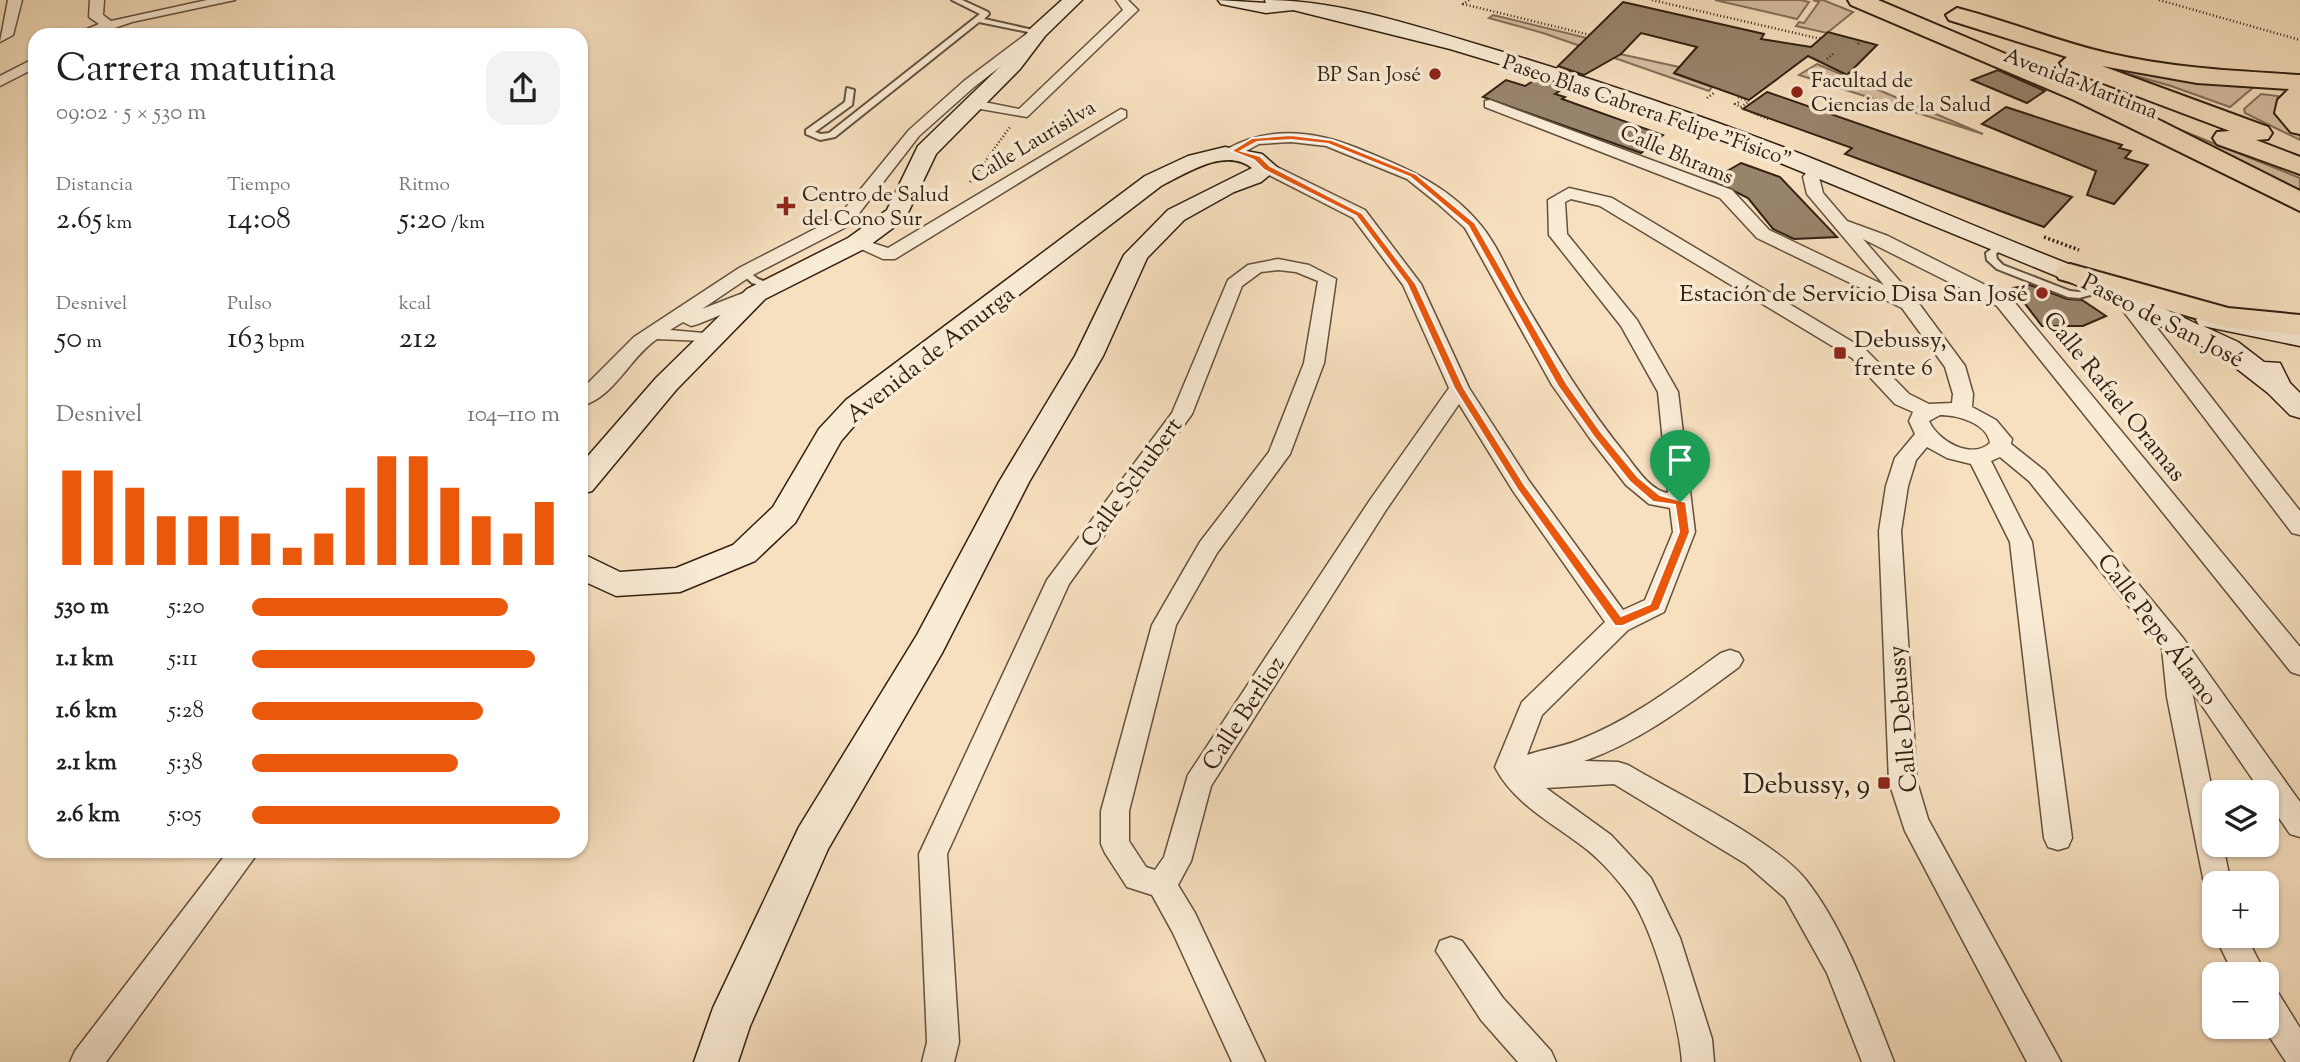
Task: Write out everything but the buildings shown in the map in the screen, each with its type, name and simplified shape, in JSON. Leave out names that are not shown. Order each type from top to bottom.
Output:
[{"type":"highway","name":"Avenida Maritima","points":[[1860,0],[2300,166]]},
{"type":"highway","points":[[1860,0],[2060,83],[2241,169],[2300,202]]},
{"type":"highway","name":"Avenida Maritima","points":[[1902,0],[2300,148]]},
{"type":"highway","points":[[1913,0],[2049,46],[2130,65],[2199,76],[2300,82]]},
{"type":"highway","points":[[2300,93],[2291,98],[2288,113],[2300,126]]},
{"type":"highway","points":[[2070,274],[2092,277],[2225,317],[2300,325]]},
{"type":"street","points":[[0,38],[6,35],[15,0]]},
{"type":"street","points":[[97,0],[96,17],[107,24]]},
{"type":"street","points":[[97,28],[228,0]]},
{"type":"street","points":[[604,381],[641,341],[752,283],[857,243],[897,214],[926,151],[978,93],[1073,0]]},
{"type":"street","name":"Paseo Blas Cabrera Felipe \"Físico\"","points":[[1227,0],[1266,8],[1287,1],[1475,51],[1586,85],[1757,145],[2070,274]]},
{"type":"street","points":[[978,93],[1021,114],[1131,10],[1122,1]]},
{"type":"street","points":[[0,82],[28,66]]},
{"type":"street","points":[[0,72],[17,73]]},
{"type":"street","points":[[588,394],[664,336],[715,309],[844,221],[914,133],[978,93]]},
{"type":"street","name":"Calle Bhrams","points":[[1490,104],[1726,194],[1763,234],[1910,305]]},
{"type":"street","name":"Calle Laurisilva","points":[[857,243],[888,255],[1121,114]]},
{"type":"street","points":[[1235,151],[1255,139],[1291,137],[1329,142],[1413,176],[1433,191],[1472,225],[1562,385],[1598,435],[1634,480],[1657,499],[1680,502]]},
{"type":"street","points":[[1235,151],[1257,158],[1267,168],[1359,214],[1412,284],[1459,388],[1521,486],[1619,623]]},
{"type":"street","name":"Avenida de Amurga","points":[[588,569],[616,584],[680,580],[744,553],[784,515],[829,436],[856,406],[1153,181],[1208,156],[1235,151]]},
{"type":"street","points":[[716,1062],[729,1023],[813,839],[930,644],[1014,482],[1089,356],[1136,255],[1176,215],[1267,168]]},
{"type":"street","points":[[1816,171],[1811,177],[1811,186],[1910,305],[1955,366],[1963,394],[1961,410]]},
{"type":"street","points":[[1509,767],[1531,709],[1619,623],[1655,607],[1684,532],[1668,392],[1630,324],[1558,235],[1556,200],[1569,193],[1606,202],[1859,354],[1926,423],[1943,448],[1989,451],[2001,439],[1987,422],[1961,410],[1926,423]]},
{"type":"street","name":"Calle Rafael Oramas","points":[[1840,224],[1882,240],[2004,302],[2300,665]]},
{"type":"street","name":"Calle Schubert","points":[[938,1062],[943,1042],[933,854],[1059,580],[1182,414],[1234,284],[1247,269],[1275,264],[1311,270],[1327,279],[1314,363],[1279,454],[1208,548],[1164,625],[1115,811],[1115,844],[1137,878],[1162,885]]},
{"type":"street","name":"Paseo de San José","points":[[2070,274],[2099,290],[2228,348],[2278,387],[2300,409]]},
{"type":"street","name":"Paseo de San José","points":[[2070,274],[2195,316],[2300,340]]},
{"type":"street","points":[[666,384],[715,309],[752,283]]},
{"type":"street","points":[[588,476],[752,283]]},
{"type":"street","points":[[2125,300],[2300,527]]},
{"type":"street","points":[[664,336],[697,337]]},
{"type":"street","points":[[2278,387],[2270,369],[2275,354],[2300,340]]},
{"type":"street","name":"Calle Berlioz","points":[[1162,885],[1177,861],[1198,783],[1378,505],[1459,388]]},
{"type":"street","name":"Calle Debussy","points":[[1926,423],[1906,458],[1897,485],[1890,531],[1903,782],[1915,822],[2045,1062]]},
{"type":"street","points":[[1989,451],[1995,485],[2021,542],[2058,838]]},
{"type":"street","name":"Calle Pepe Álamo","points":[[1989,451],[2038,476],[2174,645],[2300,825]]},
{"type":"street","points":[[2174,645],[2180,697],[2213,871]]},
{"type":"street","points":[[1509,767],[1561,759],[1620,736],[1730,660]]},
{"type":"street","points":[[1509,767],[1542,803],[1601,844],[1642,887],[1665,938],[1696,1039],[1698,1062]]},
{"type":"street","points":[[1509,767],[1543,777],[1588,772],[1618,773],[1756,855],[1795,889],[1833,954],[1878,1062]]},
{"type":"street","points":[[86,1062],[240,858]]},
{"type":"street","points":[[1162,885],[1184,923],[1249,1062]]},
{"type":"street","points":[[1451,951],[1492,1009],[1539,1062]]},
{"type":"street","points":[[2279,1024],[2300,1054]]},
{"type":"lane","points":[[850,90],[849,103],[809,132],[820,137],[832,135],[985,14],[956,0]]},
{"type":"lane","points":[[978,20],[1038,32]]},
{"type":"lane","points":[[2001,245],[1992,253],[1992,260],[2000,267],[2068,294],[2079,295],[2099,290]]},
{"type":"path","points":[[1469,0],[1463,4],[1590,35]]},
{"type":"path","points":[[1652,0],[1821,39]]},
{"type":"path","points":[[2159,0],[2300,40]]},
{"type":"path","points":[[1827,59],[1833,54]]},
{"type":"path","points":[[1707,98],[1714,93]]},
{"type":"path","points":[[1751,112],[1768,119]]},
{"type":"path","points":[[968,186],[990,150],[1021,114]]},
{"type":"shaded area","points":[[1715,0],[1801,0],[1809,2],[1797,19]]},
{"type":"shaded area","points":[[1813,0],[1823,0],[1853,12],[1827,33],[1796,26],[1799,22],[1804,23],[1819,2]]},
{"type":"shaded area","points":[[1493,15],[1587,38],[1584,42],[1620,54],[1679,67],[1675,74],[1712,87],[1709,91],[1543,33],[1489,18]]},
{"type":"shaded area","points":[[1817,64],[1983,134],[1799,75]]},
{"type":"shaded area","points":[[2111,66],[2255,86],[2230,107],[2111,69]]},
{"type":"shaded area","points":[[2261,94],[2278,96],[2276,107],[2282,118],[2300,132],[2300,140],[2245,113],[2244,109]]},
{"type":"shaded area","points":[[2173,127],[2300,178],[2300,193]]},
{"type":"place","name":"BP San José","points":[[1435,74]]},
{"type":"place","name":"Facultad de Ciencias de la Salud","points":[[1797,92]]},
{"type":"place","name":"Centro de Salud del Cono Sur","points":[[786,206]]},
{"type":"place","name":"Estación de Servicio Disa San José","points":[[2042,293]]},
{"type":"place","name":"Debussy, frente 6","points":[[1840,353]]},
{"type":"place","name":"Debussy, 9","points":[[1884,783]]},
{"type":"route","points":[[1291,137],[1329,142],[1371,156],[1413,176],[1443,199],[1472,225],[1562,385],[1598,435],[1634,480],[1657,499],[1680,502],[1684,532],[1655,607],[1619,623],[1521,486],[1459,388],[1412,284],[1359,214],[1267,168],[1257,158],[1235,151],[1255,139],[1291,137]]}]
